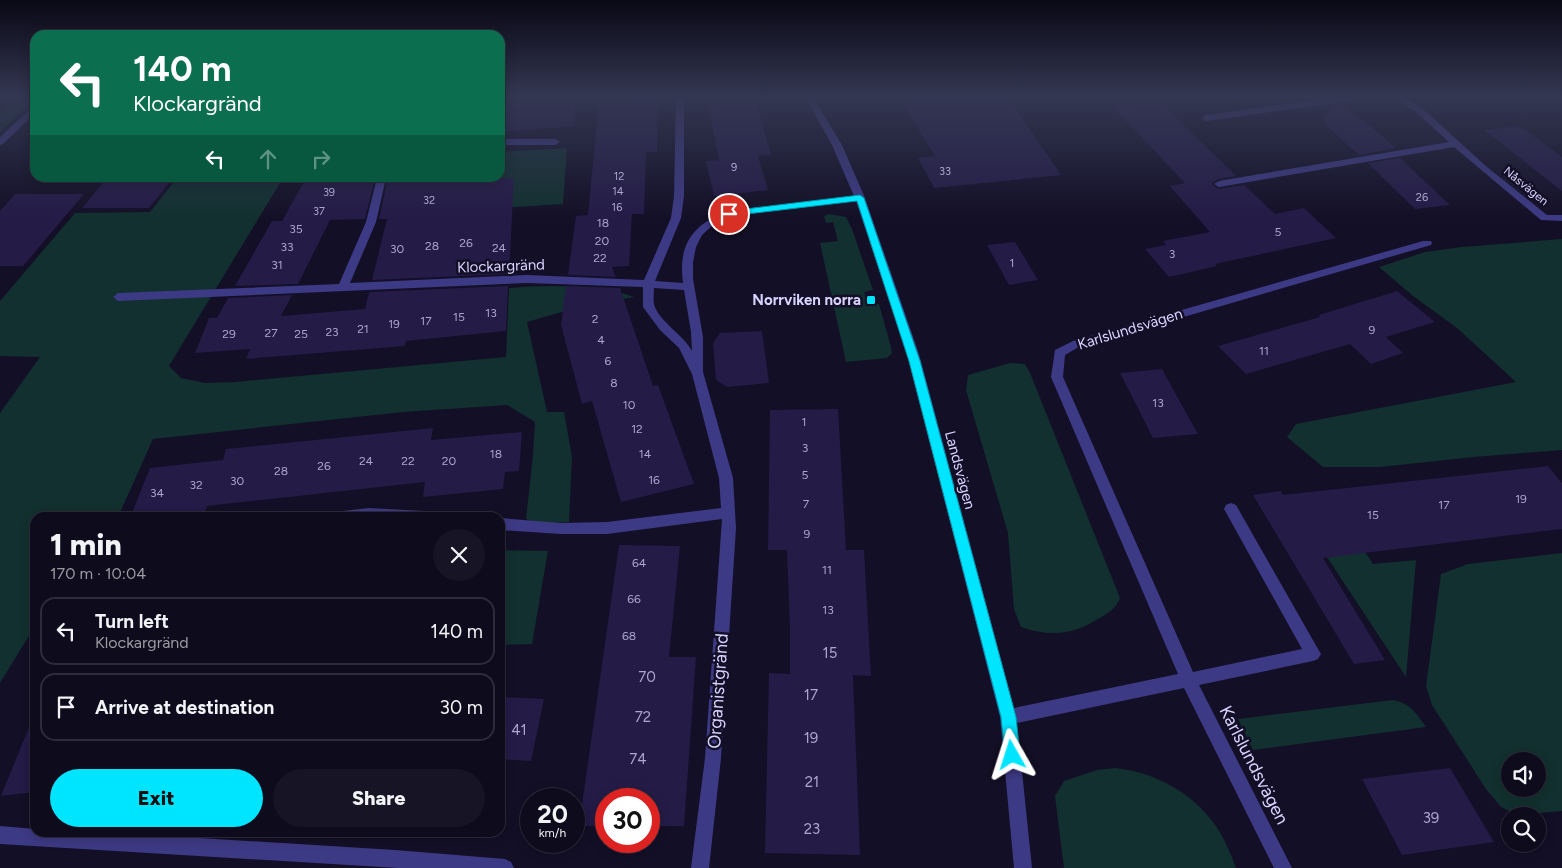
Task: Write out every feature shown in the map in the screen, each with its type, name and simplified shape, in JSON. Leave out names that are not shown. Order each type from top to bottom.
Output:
[{"type":"street","points":[[648,284],[676,218],[679,196],[680,138]]},
{"type":"street","name":"Landsvägen","points":[[833,138],[860,198],[913,354],[1008,717],[1023,868]]},
{"type":"street","name":"Nåsvägen","points":[[1449,138],[1545,218],[1562,218]]},
{"type":"street","points":[[505,142],[556,142]]},
{"type":"street","points":[[1219,184],[1456,144]]},
{"type":"street","points":[[355,288],[343,288],[370,222],[380,182]]},
{"type":"street","points":[[688,287],[687,267],[691,242],[697,232],[715,218],[729,214],[860,198]]},
{"type":"street","name":"Karlslundsvägen","points":[[1283,868],[1189,681],[1057,377],[1059,353],[1073,345],[1428,244]]},
{"type":"street","name":"Klockargränd","points":[[118,297],[527,279],[688,287]]},
{"type":"street","name":"Organistgränd","points":[[648,284],[649,307],[664,327],[684,346],[698,374],[726,478],[729,528],[713,758],[700,868]]},
{"type":"street","name":"Organistgränd","points":[[688,287],[698,334],[698,374]]},
{"type":"street","points":[[1008,717],[1313,654],[1231,510]]},
{"type":"street","points":[[505,524],[546,528],[620,527],[706,514],[728,513]]},
{"type":"street","points":[[0,835],[30,835]]},
{"type":"street","points":[[128,837],[505,868]]},
{"type":"green space","points":[[567,148],[563,204],[468,210],[474,182],[505,182],[505,152]]},
{"type":"green space","points":[[174,182],[281,182],[169,366],[181,378],[205,383],[235,382],[506,357],[509,288],[573,286],[605,290],[634,297],[586,305],[527,322],[547,412],[564,412],[572,457],[569,522],[539,524],[526,519],[535,422],[507,405],[403,412],[153,439],[120,512],[30,512],[30,634],[0,683],[0,413],[40,357],[0,356],[0,301],[75,213],[150,212]]},
{"type":"green space","points":[[829,214],[846,217],[852,229],[873,290],[864,292],[869,305],[879,304],[891,347],[892,353],[887,358],[846,362],[820,243],[838,241],[833,222],[826,223],[824,216]]},
{"type":"green space","points":[[1562,239],[1562,450],[1380,467],[1323,467],[1287,437],[1296,424],[1516,382],[1457,328],[1413,296],[1379,267],[1425,252]]},
{"type":"green space","points":[[1010,363],[1025,364],[1030,373],[1120,598],[1114,608],[1108,613],[1079,628],[1061,633],[1042,632],[1021,627],[1014,609],[1008,533],[966,390],[968,375]]},
{"type":"green space","points":[[1332,501],[1373,564],[1416,560],[1406,677],[1292,504]]},
{"type":"green space","points":[[505,550],[548,551],[532,644],[505,645]]},
{"type":"green space","points":[[1562,553],[1562,811],[1546,812],[1546,807],[1501,807],[1486,789],[1432,705],[1426,686],[1441,574],[1468,564]]},
{"type":"green space","points":[[1393,700],[1409,706],[1426,727],[1253,750],[1238,719]]},
{"type":"green space","points":[[1115,768],[1130,770],[1158,779],[1184,794],[1207,814],[1216,826],[1236,868],[1064,868],[1055,796],[1064,781],[1097,770]]},
{"type":"building","points":[[595,138],[657,138],[657,152],[646,152],[644,214],[632,214],[629,266],[612,267],[616,277],[568,275],[576,216],[588,215]]},
{"type":"building","points":[[715,138],[766,138],[771,155],[758,156],[768,190],[714,196],[706,161],[719,160]]},
{"type":"building","points":[[924,138],[1036,138],[1061,175],[934,188],[918,158],[935,156]]},
{"type":"building","points":[[1142,138],[1196,138],[1236,176],[1218,179],[1212,183],[1213,186],[1219,189],[1244,185],[1275,214],[1304,208],[1336,238],[1215,264],[1217,266],[1169,277],[1145,249],[1166,245],[1163,241],[1210,232],[1170,186],[1185,183]]},
{"type":"building","points":[[1340,138],[1384,138],[1396,148],[1360,155]]},
{"type":"building","points":[[1494,138],[1536,138],[1562,157],[1562,191]]},
{"type":"building","points":[[1400,158],[1450,205],[1415,209],[1368,163]]},
{"type":"building","points":[[505,178],[514,178],[509,274],[372,280],[387,219],[379,219],[387,182],[505,182]]},
{"type":"building","points":[[104,182],[170,182],[149,208],[82,208]]},
{"type":"building","points":[[304,182],[374,182],[365,219],[330,220],[298,284],[235,286],[272,221],[282,221]]},
{"type":"building","points":[[15,194],[84,194],[23,266],[0,266],[0,211]]},
{"type":"building","points":[[1015,242],[1038,280],[1009,285],[987,245]]},
{"type":"building","points":[[508,286],[506,331],[406,341],[405,346],[246,359],[250,349],[195,353],[209,318],[217,318],[228,298],[292,295],[281,316],[365,309],[369,292]]},
{"type":"building","points":[[566,286],[620,288],[653,386],[658,385],[694,484],[621,502],[592,401],[582,404],[561,325]]},
{"type":"building","points":[[1397,291],[1435,322],[1386,337],[1403,353],[1371,364],[1350,344],[1246,374],[1218,346],[1320,317],[1319,315]]},
{"type":"building","points":[[762,331],[769,383],[727,387],[716,380],[713,343],[720,333]]},
{"type":"building","points":[[1162,369],[1198,434],[1153,438],[1120,373]]},
{"type":"building","points":[[838,409],[846,550],[864,550],[871,676],[853,675],[860,855],[765,853],[769,673],[790,674],[787,550],[768,550],[770,410]]},
{"type":"building","points":[[433,428],[431,440],[522,432],[519,471],[505,472],[503,489],[423,497],[425,482],[207,506],[205,512],[132,512],[150,468],[223,460],[226,449]]},
{"type":"building","points":[[1548,466],[1562,483],[1562,529],[1323,558],[1385,660],[1354,664],[1253,495],[1281,491],[1283,495]]},
{"type":"building","points":[[619,545],[680,546],[669,657],[696,657],[684,826],[660,826],[660,788],[595,788],[595,826],[585,826],[584,788]]},
{"type":"building","points":[[505,697],[544,699],[531,761],[505,759]]},
{"type":"building","points":[[30,725],[30,793],[1,796]]},
{"type":"building","points":[[1450,768],[1494,842],[1402,855],[1362,779]]},
{"type":"place","name":"Norrviken norra","points":[[871,300]]},
{"type":"route","points":[[729,214],[860,198],[915,361],[1008,717],[1012,755]]}]
